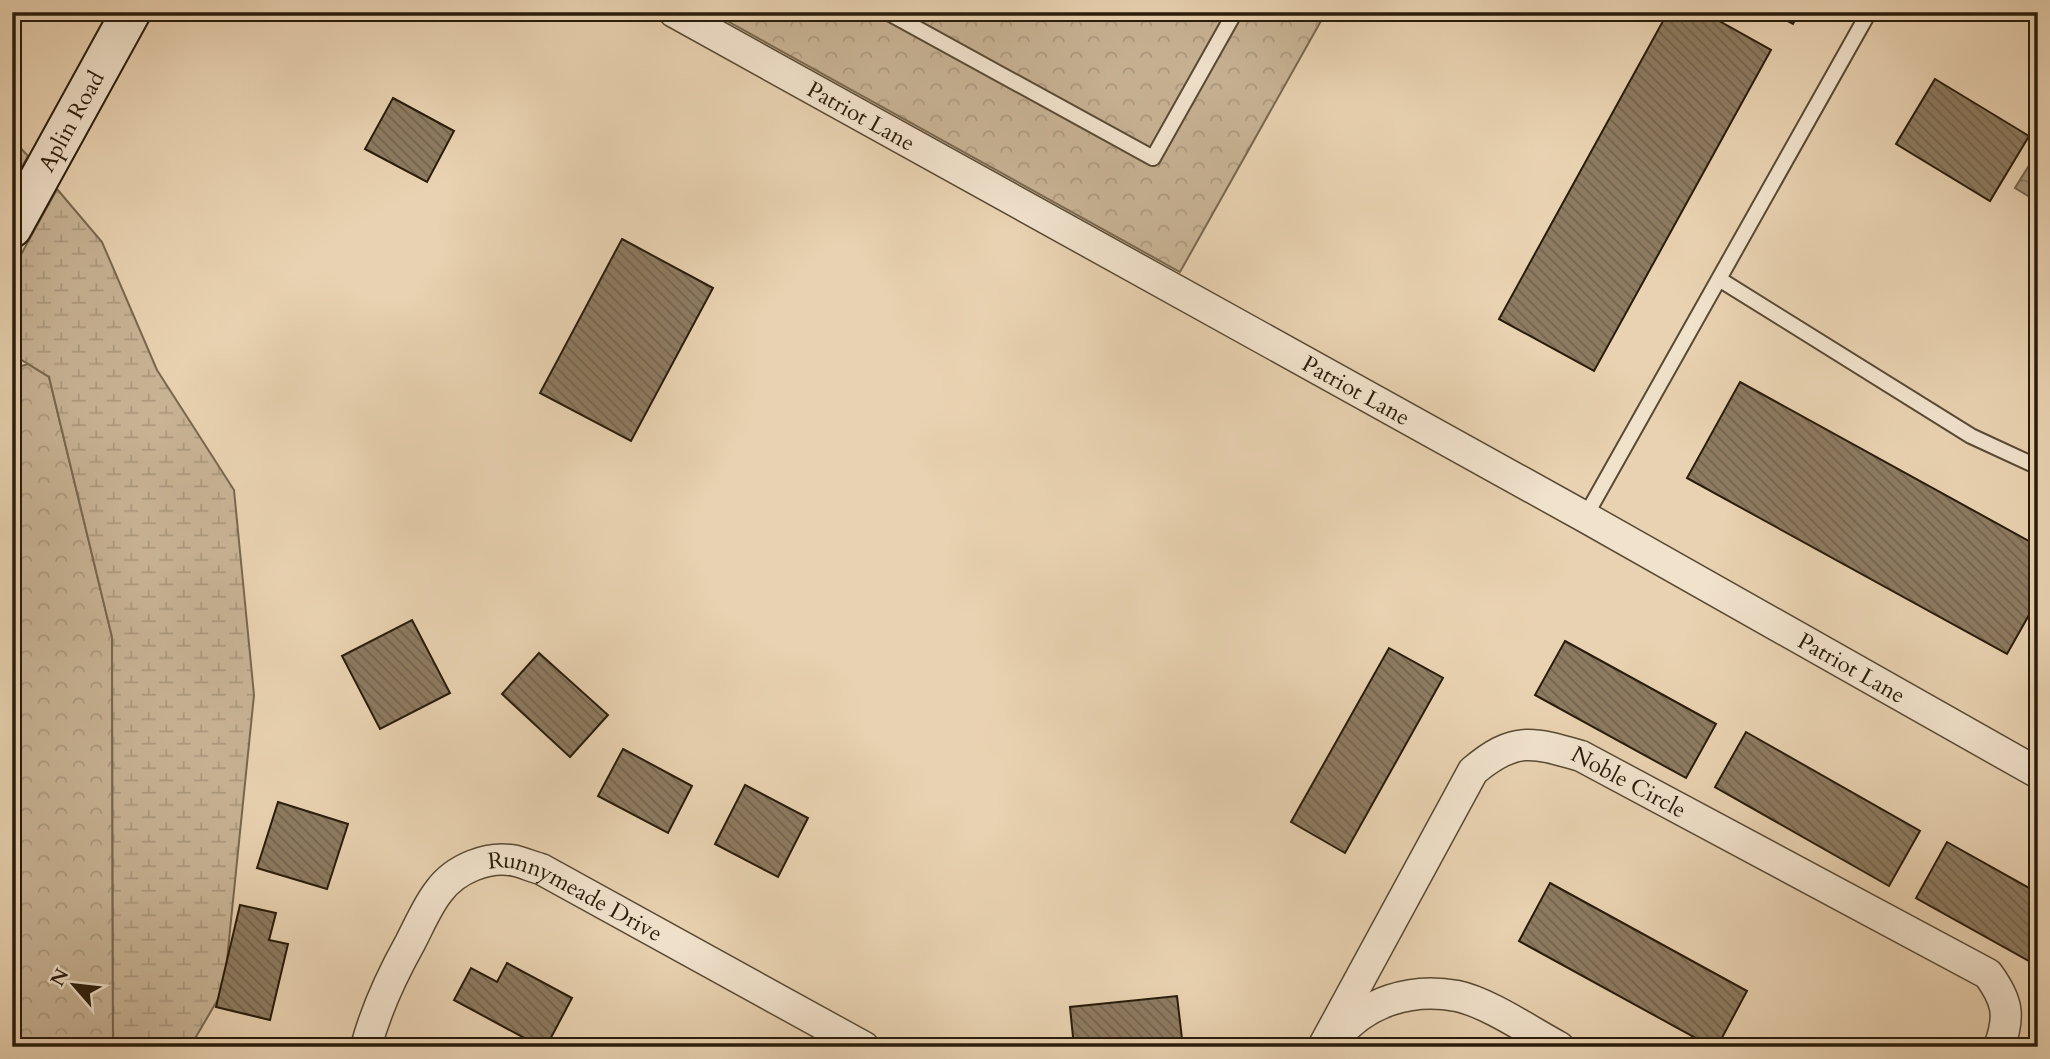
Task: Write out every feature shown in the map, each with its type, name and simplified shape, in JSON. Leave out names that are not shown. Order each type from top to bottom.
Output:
[{"type":"street","name":"Aplin Road","points":[[12,228],[131,12]]},
{"type":"street","name":"Patriot Lane","points":[[674,12],[1585,517],[2038,773]]},
{"type":"street","name":"Noble Circle","points":[[1323,1047],[1473,771],[1493,754],[1519,745],[1546,745],[1581,756],[1988,974],[2002,993],[2007,1014],[1999,1047]]},
{"type":"street","name":"Runnymeade Drive","points":[[366,1047],[374,1016],[386,988],[438,891],[453,877],[475,864],[494,860],[514,860],[541,869],[864,1047]]},
{"type":"street","points":[[1329,1047],[1349,1022],[1382,1002],[1420,993],[1459,996],[1559,1047]]},
{"type":"lane","points":[[887,12],[1153,158],[1235,12]]},
{"type":"lane","points":[[1585,517],[1869,12]]},
{"type":"lane","points":[[1719,279],[1971,436],[2038,467]]},
{"type":"green space","points":[[711,12],[1326,12],[1180,272]]},
{"type":"green space","points":[[12,139],[28,156],[12,184]]},
{"type":"green space","points":[[57,189],[102,242],[157,370],[234,490],[254,695],[224,989],[190,1047],[113,1047],[112,637],[49,377],[12,354],[12,271]]},
{"type":"green space","points":[[28,364],[49,377],[112,637],[113,1047],[12,1047],[12,369]]},
{"type":"water","points":[[2033,159],[2038,161],[2038,202],[2015,188]]},
{"type":"building","points":[[1668,12],[1703,12],[1771,50],[1594,371],[1499,319]]},
{"type":"building","points":[[1771,12],[1799,12],[1793,24]]},
{"type":"building","points":[[1935,79],[2029,136],[1990,201],[1896,144]]},
{"type":"building","points":[[393,98],[454,131],[427,182],[365,149]]},
{"type":"building","points":[[622,239],[713,288],[631,441],[540,393]]},
{"type":"building","points":[[1740,382],[2038,546],[2038,599],[2007,654],[1687,478]]},
{"type":"building","points":[[412,620],[450,693],[380,729],[342,656]]},
{"type":"building","points":[[1565,641],[1716,724],[1686,778],[1535,695]]},
{"type":"building","points":[[1389,648],[1443,678],[1345,853],[1291,822]]},
{"type":"building","points":[[539,653],[608,715],[570,757],[502,694]]},
{"type":"building","points":[[1746,732],[1920,831],[1889,886],[1715,787]]},
{"type":"building","points":[[623,749],[692,786],[668,833],[598,796]]},
{"type":"building","points":[[745,785],[808,818],[778,877],[715,844]]},
{"type":"building","points":[[278,802],[348,824],[327,889],[257,868]]},
{"type":"building","points":[[1947,842],[2038,893],[2038,966],[1916,898]]},
{"type":"building","points":[[1550,883],[1747,991],[1717,1047],[1712,1047],[1519,941]]},
{"type":"building","points":[[240,905],[276,913],[269,940],[288,944],[270,1020],[216,1007]]},
{"type":"building","points":[[507,963],[572,998],[546,1047],[541,1047],[454,1000],[471,968],[497,982]]},
{"type":"building","points":[[1177,996],[1183,1047],[1074,1047],[1070,1007]]}]
